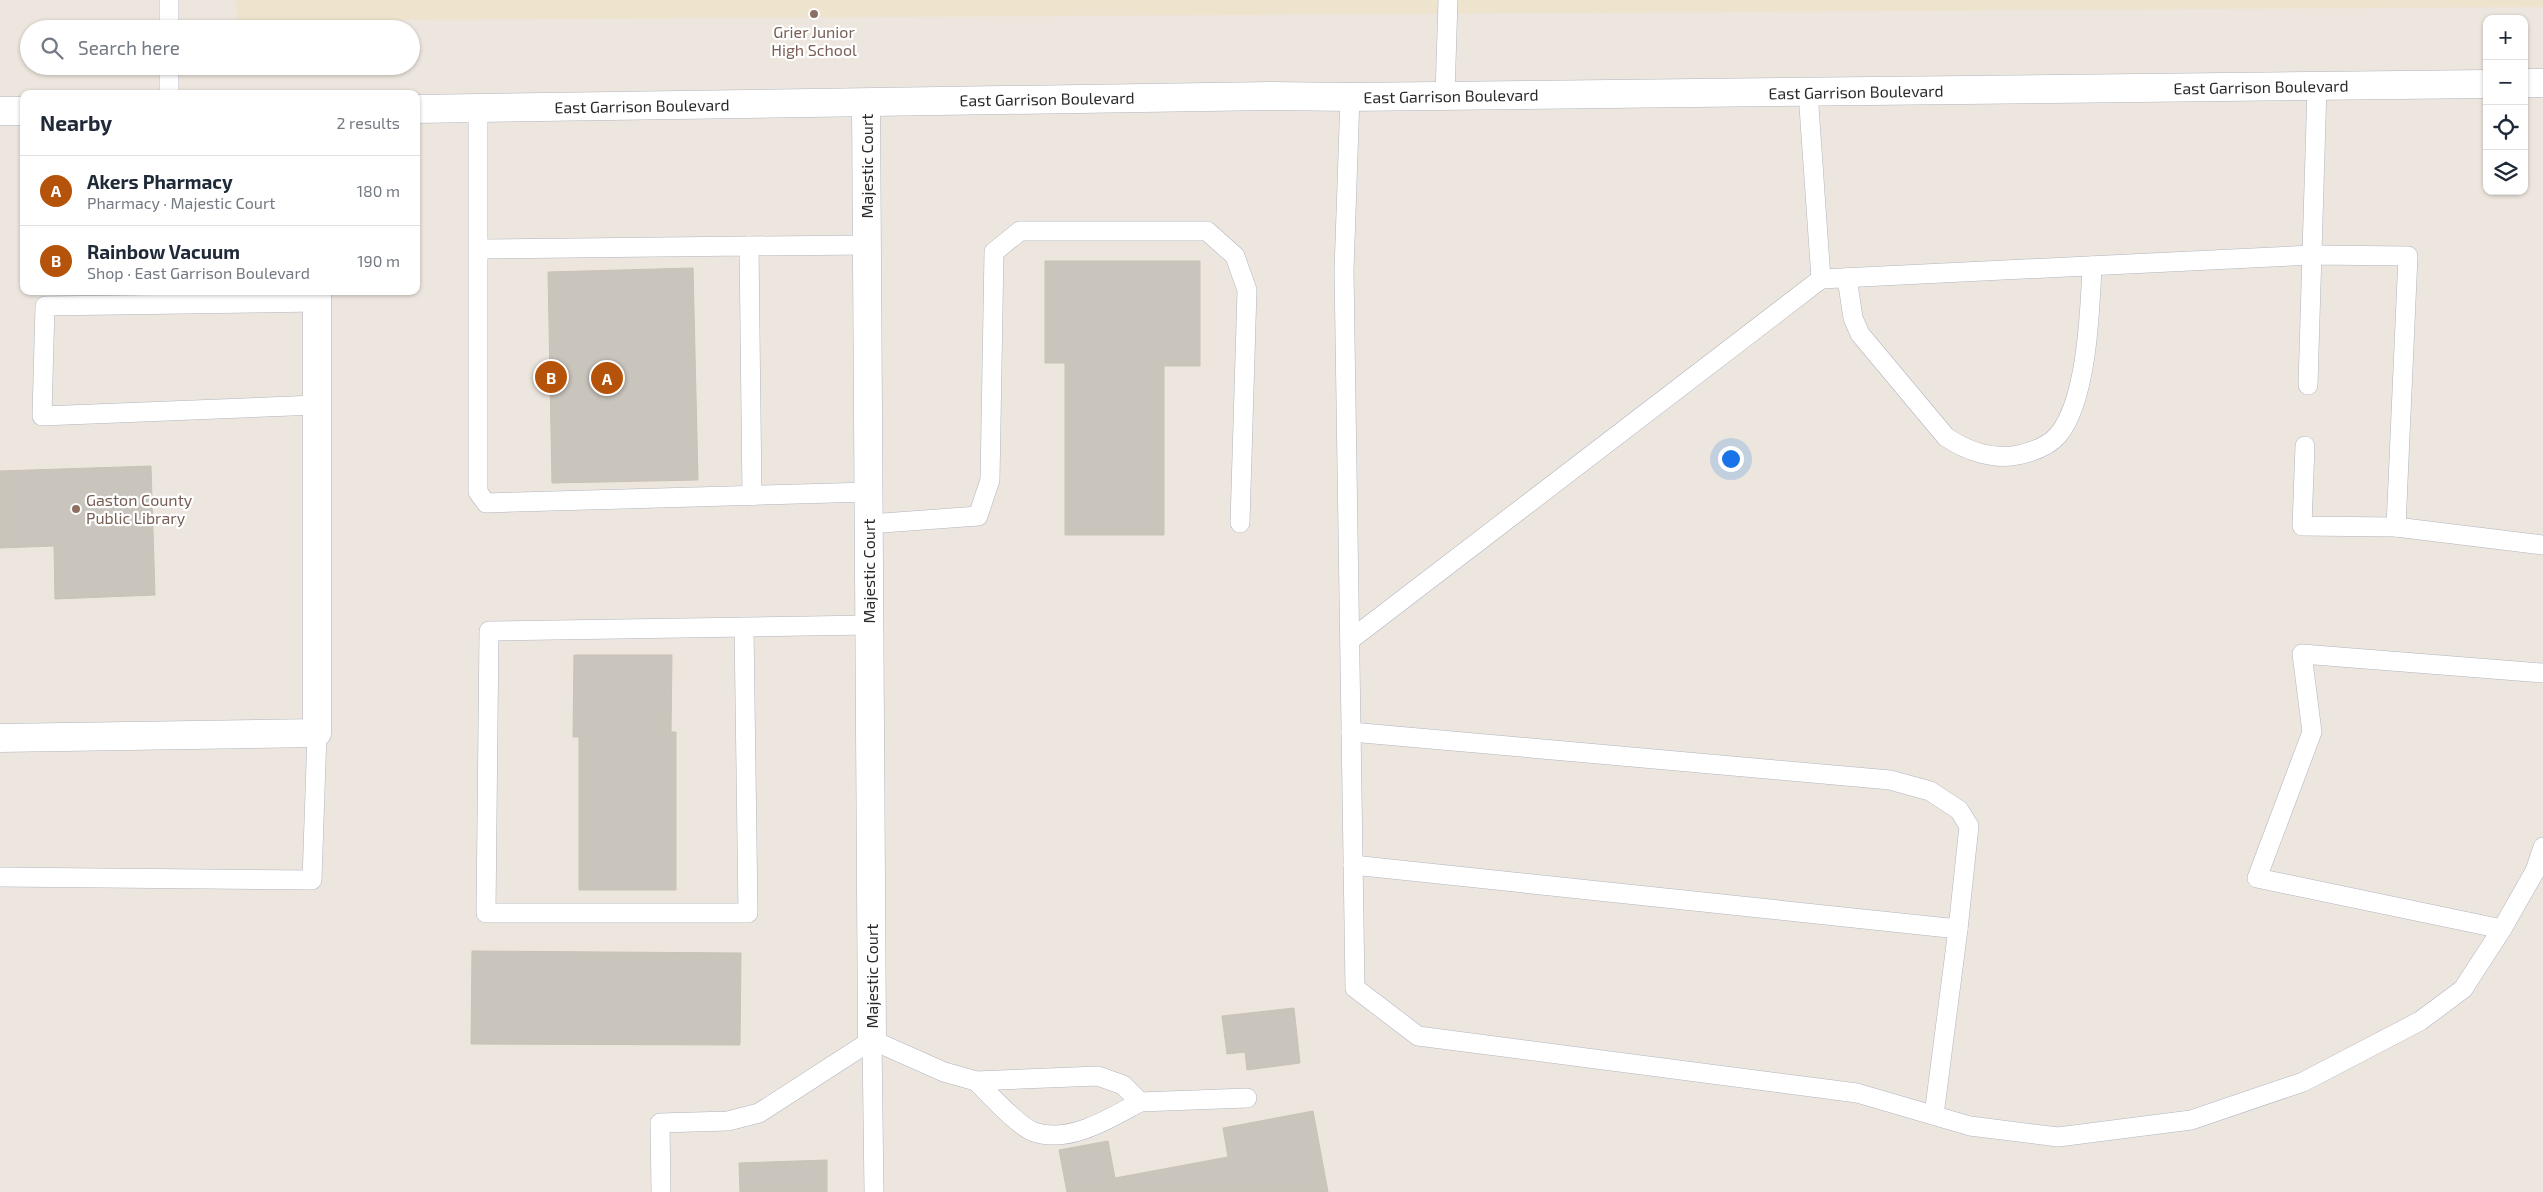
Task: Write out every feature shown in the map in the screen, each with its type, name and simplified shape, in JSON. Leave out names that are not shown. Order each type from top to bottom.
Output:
[{"type":"main road","points":[[2528,83],[2543,83]]},
{"type":"main road","name":"East Garrison Boulevard","points":[[420,109],[1271,96],[1350,97],[2483,84]]},
{"type":"main road","name":"Majestic Court","points":[[866,103],[872,1040]]},
{"type":"main road","points":[[0,111],[20,111]]},
{"type":"main road","points":[[0,738],[317,733],[317,297]]},
{"type":"lane","points":[[169,0],[169,20]]},
{"type":"lane","points":[[1445,95],[1448,0]]},
{"type":"lane","points":[[169,75],[169,90]]},
{"type":"lane","points":[[2308,385],[2317,86]]},
{"type":"lane","points":[[1808,92],[1821,279]]},
{"type":"lane","points":[[1350,97],[1344,271],[1355,988],[1418,1036],[1857,1093],[1970,1126],[2058,1136],[2191,1120],[2303,1082],[2420,1021],[2463,989],[2502,929],[2535,872],[2543,847]]},
{"type":"lane","points":[[478,108],[480,249],[478,492],[486,503],[869,492]]},
{"type":"lane","points":[[869,524],[978,516],[990,480],[994,252],[1020,231],[1207,231],[1235,256],[1247,290],[1240,523]]},
{"type":"lane","points":[[480,249],[867,245]]},
{"type":"lane","points":[[749,246],[752,496]]},
{"type":"lane","points":[[1350,640],[1821,279],[2313,255],[2408,256],[2396,527]]},
{"type":"lane","points":[[1847,278],[1853,318],[1860,334],[1946,437],[1958,446],[1983,455],[2010,457],[2035,452],[2057,436],[2071,415],[2080,380],[2091,298],[2092,266]]},
{"type":"lane","points":[[317,297],[45,306],[42,416],[317,405]]},
{"type":"lane","points":[[2305,446],[2302,526],[2396,527],[2543,545]]},
{"type":"lane","points":[[744,627],[748,913],[486,913],[489,631],[869,625]]},
{"type":"lane","points":[[2502,929],[2257,878],[2312,732],[2302,654],[2543,673]]},
{"type":"lane","points":[[1351,732],[1890,780],[1930,791],[1959,810],[1969,826],[1934,1115]]},
{"type":"lane","points":[[0,877],[312,880],[317,733]]},
{"type":"lane","points":[[1353,865],[1958,929]]},
{"type":"lane","points":[[872,1040],[944,1072],[976,1081],[1098,1076],[1123,1085],[1140,1102]]},
{"type":"lane","points":[[661,1192],[660,1123],[728,1120],[759,1113],[872,1040]]},
{"type":"lane","points":[[872,1040],[874,1192]]},
{"type":"lane","points":[[976,1081],[1033,1132],[1056,1135],[1096,1125],[1140,1102],[1247,1098]]},
{"type":"shaded area","name":"Grier Junior High School","points":[[235,0],[2543,0],[2543,7],[238,20]]},
{"type":"building","points":[[1045,261],[1200,261],[1200,366],[1164,366],[1164,535],[1065,535],[1065,363],[1045,363]]},
{"type":"building","points":[[693,268],[698,480],[552,483],[548,272]]},
{"type":"building","name":"Gaston County Public Library","points":[[151,466],[155,595],[55,599],[54,546],[0,548],[0,471]]},
{"type":"building","points":[[574,655],[672,655],[671,732],[676,732],[676,890],[579,890],[579,737],[573,737]]},
{"type":"building","points":[[472,951],[741,953],[740,1045],[471,1044]]},
{"type":"building","points":[[1294,1008],[1300,1063],[1247,1070],[1245,1052],[1227,1054],[1222,1016]]},
{"type":"building","points":[[1313,1111],[1328,1192],[1067,1192],[1059,1150],[1108,1141],[1115,1178],[1228,1157],[1223,1128]]},
{"type":"building","points":[[827,1160],[827,1192],[740,1192],[739,1163]]},
{"type":"place","name":"Grier Junior High School","points":[[814,14]]},
{"type":"place","name":"Rainbow Vacuum","points":[[551,377]]},
{"type":"place","name":"Akers Pharmacy","points":[[607,378]]},
{"type":"place","name":"Gaston County Public Library","points":[[76,509]]}]
